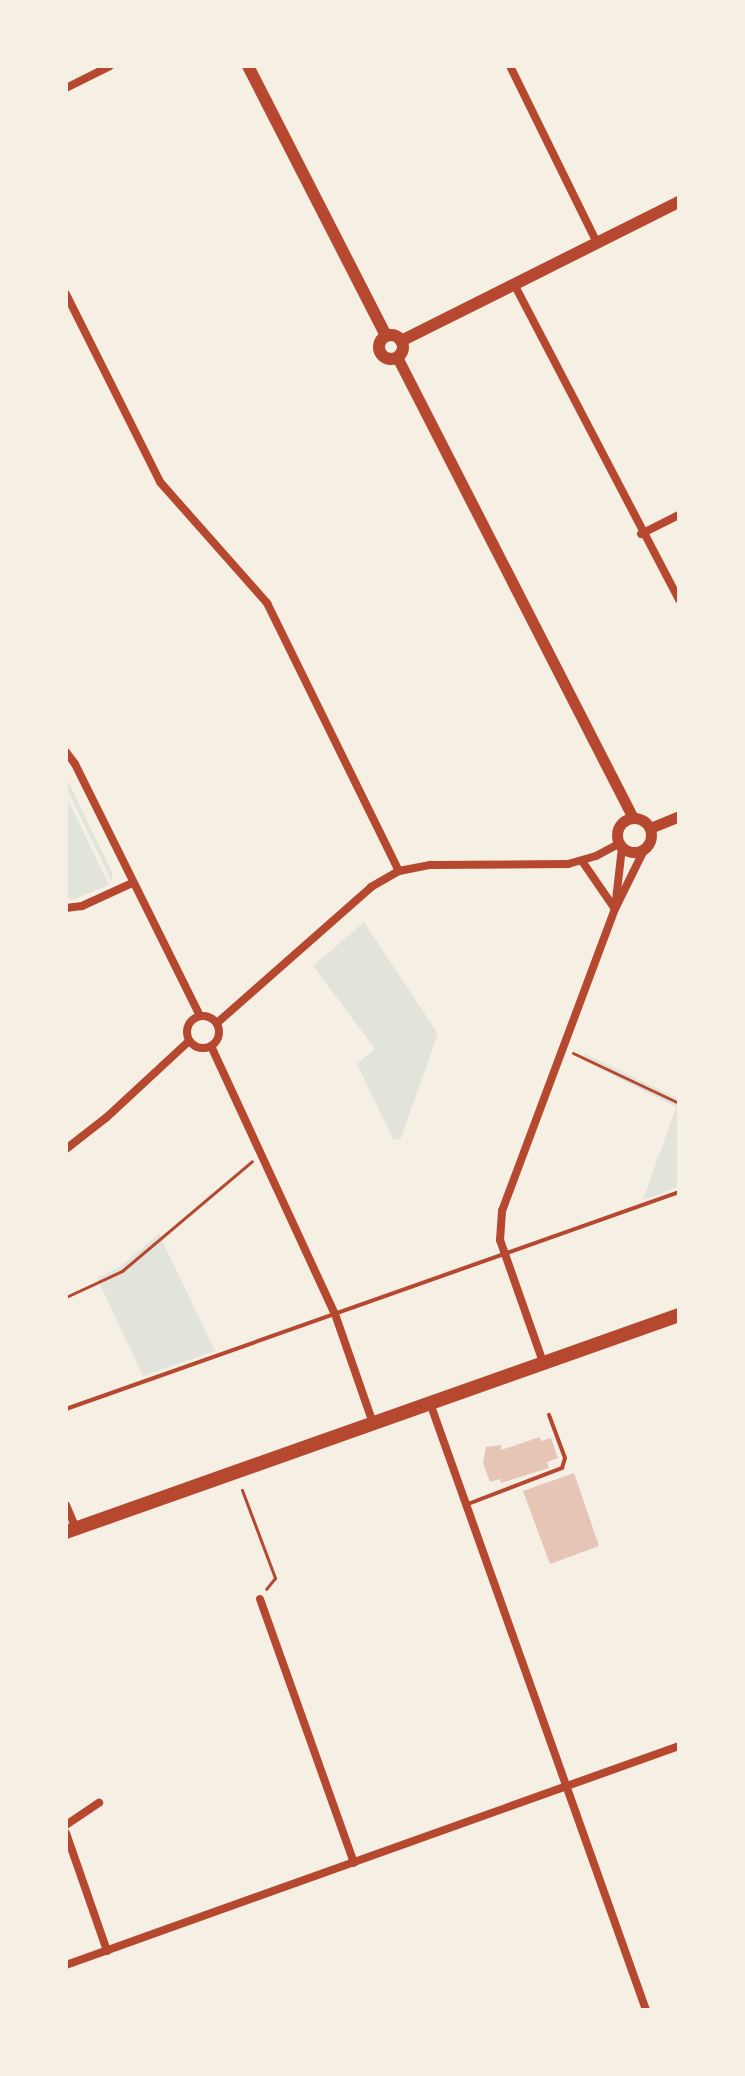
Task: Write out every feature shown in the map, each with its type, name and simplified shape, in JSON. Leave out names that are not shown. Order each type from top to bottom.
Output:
[{"type":"highway","points":[[71,1530],[679,1315]]},
{"type":"main road","points":[[248,66],[386,336]]},
{"type":"main road","points":[[401,341],[679,202]]},
{"type":"main road","points":[[393,335],[401,341],[402,350],[397,357],[386,357],[381,352],[381,342],[386,336],[393,335]]},
{"type":"street","points":[[66,88],[110,66]]},
{"type":"street","points":[[510,66],[597,243]]},
{"type":"street","points":[[514,284],[641,534],[679,600]]},
{"type":"street","points":[[66,294],[160,482],[267,603],[399,871]]},
{"type":"street","points":[[397,357],[633,818],[650,828],[651,838],[615,909],[502,1211],[499,1226],[505,1255],[543,1362]]},
{"type":"street","points":[[641,534],[679,515]]},
{"type":"street","points":[[66,752],[75,764],[200,1016]]},
{"type":"street","points":[[650,828],[679,816]]},
{"type":"street","points":[[615,909],[621,845],[619,827],[633,818]]},
{"type":"street","points":[[217,1023],[371,887],[399,871],[430,865],[552,865],[582,861],[621,845]]},
{"type":"street","points":[[621,845],[631,851],[645,848]]},
{"type":"street","points":[[582,861],[615,909]]},
{"type":"street","points":[[66,908],[82,906],[132,883]]},
{"type":"street","points":[[200,1016],[210,1016],[217,1023],[218,1038],[211,1046],[201,1048],[189,1041],[188,1025],[200,1016]]},
{"type":"street","points":[[66,1149],[107,1117],[189,1041]]},
{"type":"street","points":[[211,1046],[335,1314],[373,1423]]},
{"type":"street","points":[[430,1403],[646,2010]]},
{"type":"street","points":[[66,1505],[71,1530]]},
{"type":"street","points":[[260,1599],[354,1863]]},
{"type":"street","points":[[66,1965],[679,1746]]},
{"type":"street","points":[[66,1825],[99,1803]]},
{"type":"street","points":[[66,1833],[107,1951]]},
{"type":"lane","points":[[66,1409],[679,1192]]},
{"type":"lane","points":[[466,1505],[562,1468],[565,1458],[549,1415]]},
{"type":"path","points":[[562,1048],[679,1103]]},
{"type":"path","points":[[66,1297],[122,1271],[261,1154]]},
{"type":"path","points":[[242,1490],[275,1578],[260,1599]]},
{"type":"shaded area","points":[[66,777],[112,872],[112,882],[66,787]]},
{"type":"shaded area","points":[[66,796],[109,885],[72,900],[66,896]]},
{"type":"shaded area","points":[[364,922],[438,1034],[400,1140],[393,1139],[357,1064],[375,1049],[313,966]]},
{"type":"shaded area","points":[[585,1054],[677,1098],[679,1095],[679,1187],[643,1200],[676,1107],[582,1060]]},
{"type":"shaded area","points":[[159,1234],[215,1351],[143,1376],[97,1278],[121,1266]]},
{"type":"building","points":[[540,1437],[541,1441],[551,1438],[558,1458],[547,1462],[549,1468],[501,1483],[500,1479],[490,1482],[483,1463],[486,1447],[501,1445],[501,1450]]},
{"type":"building","points":[[574,1473],[599,1546],[550,1564],[523,1491]]}]
